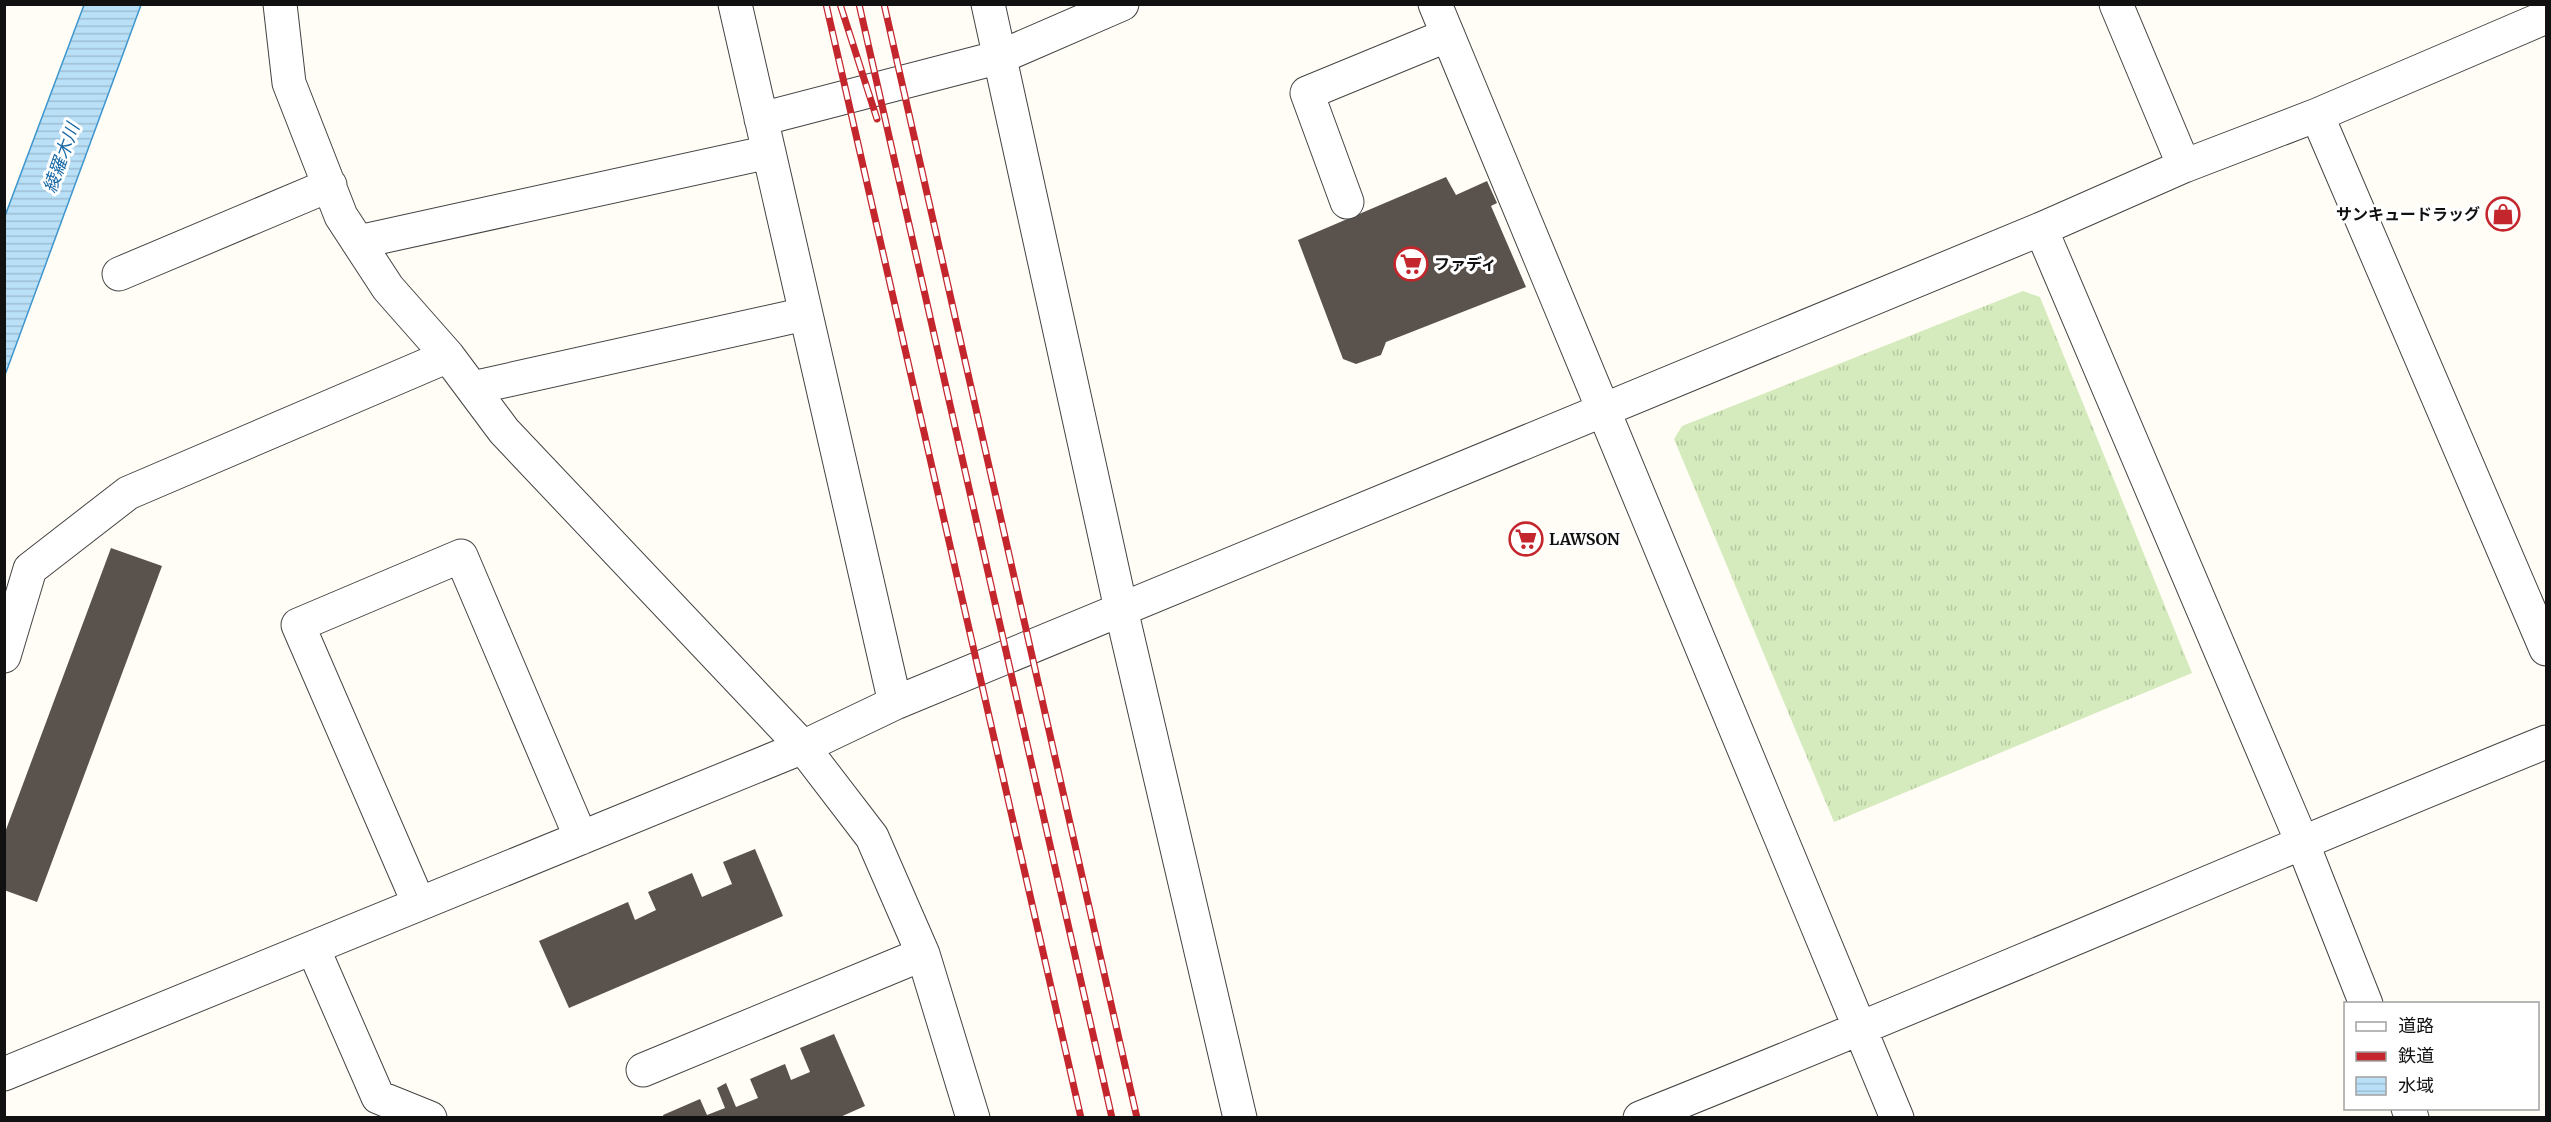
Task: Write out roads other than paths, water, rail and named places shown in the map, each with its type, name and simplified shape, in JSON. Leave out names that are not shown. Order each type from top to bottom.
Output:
[{"type":"street","points":[[280,4],[289,83],[341,216],[388,288],[448,356],[504,431],[803,747],[872,837],[923,954],[973,1118]]},
{"type":"street","points":[[735,4],[895,703]]},
{"type":"street","points":[[988,4],[1121,609],[1240,1118]]},
{"type":"street","points":[[761,119],[1000,57],[1122,4]]},
{"type":"street","points":[[1435,4],[1605,410],[1896,1118]]},
{"type":"street","points":[[2116,4],[2184,166]]},
{"type":"street","points":[[4,1074],[803,747],[895,703],[2042,229],[2184,166],[2317,115],[2547,17]]},
{"type":"street","points":[[1347,202],[1307,93],[1448,35]]},
{"type":"street","points":[[2317,115],[2547,649]]},
{"type":"street","points":[[358,242],[769,152]]},
{"type":"street","points":[[119,274],[330,185]]},
{"type":"street","points":[[2042,229],[2302,842],[2365,1002]]},
{"type":"street","points":[[472,388],[805,314]]},
{"type":"street","points":[[4,657],[17,564],[129,493],[448,356]]},
{"type":"street","points":[[419,904],[298,625],[461,556],[581,838]]},
{"type":"street","points":[[1640,1118],[1860,1030],[2302,842],[2547,742]]},
{"type":"street","points":[[313,948],[378,1097],[430,1118]]},
{"type":"street","points":[[643,1070],[923,954]]},
{"type":"water","name":"綾羅木川","points":[[84,5],[141,5],[5,375],[5,216]]},
{"type":"railway","points":[[826,4],[1081,1118]]},
{"type":"railway","points":[[840,4],[877,119]]},
{"type":"railway","points":[[859,4],[1112,1118]]},
{"type":"railway","points":[[884,4],[1137,1118]]},
{"type":"place","name":"サンキュードラッグ","points":[[2503,214]]},
{"type":"place","name":"ファディ","points":[[1411,264]]},
{"type":"place","name":"LAWSON","points":[[1526,539]]}]
